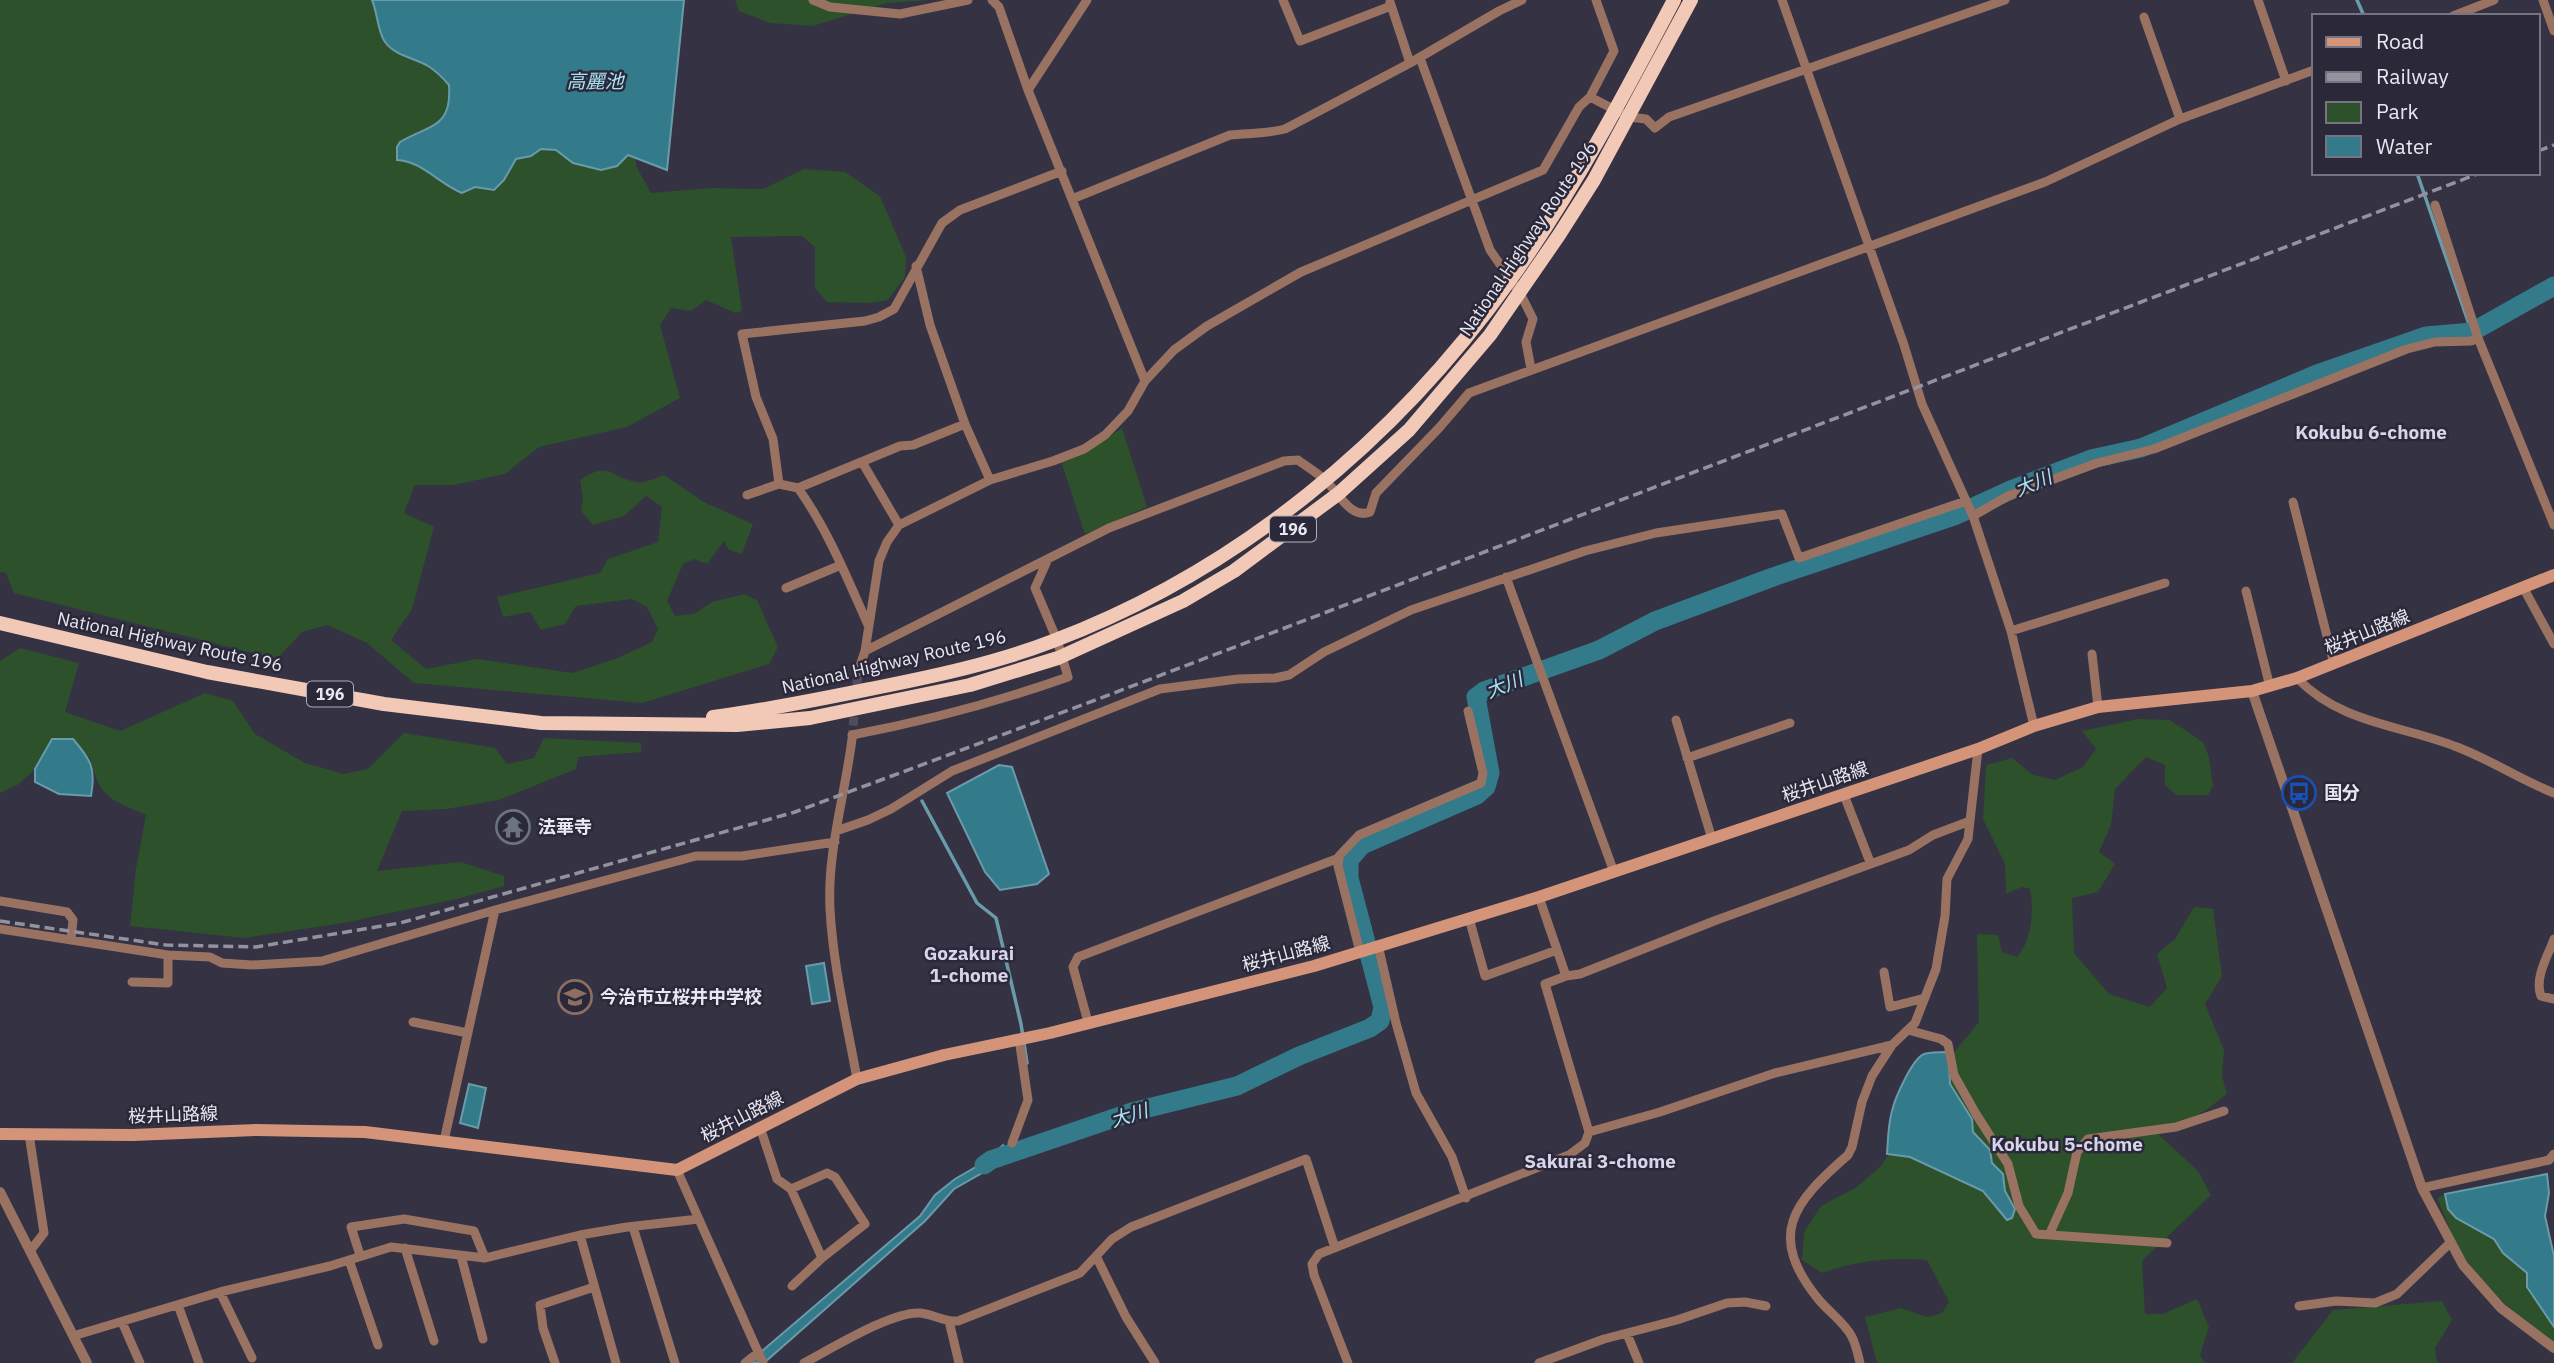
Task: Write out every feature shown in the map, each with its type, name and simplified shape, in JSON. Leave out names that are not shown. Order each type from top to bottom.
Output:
[{"type":"highway","name":"National Highway Route 196","points":[[0,623],[207,672],[384,704],[541,723],[737,725],[843,712],[970,685],[1063,656],[1193,595],[1268,548],[1338,494],[1409,430],[1490,335],[1594,180],[1674,0]]},
{"type":"highway","name":"National Highway Route 196","points":[[666,724],[783,708],[916,680],[1009,656],[1057,640],[1174,585],[1224,555],[1296,505],[1398,415],[1433,377],[1510,280],[1622,114],[1691,0]]},
{"type":"main road","name":"桜井山路線","points":[[0,1134],[133,1135],[332,1130],[677,1170],[857,1079],[944,1055],[1314,967],[1539,897],[1978,749],[2034,726],[2098,707],[2270,687],[2554,575]]},
{"type":"street","points":[[813,0],[830,6],[900,14],[968,0]]},
{"type":"street","points":[[992,0],[999,7],[1028,90],[1145,381]]},
{"type":"street","points":[[1028,90],[1087,0]]},
{"type":"street","points":[[1283,0],[1300,41],[1390,3],[1410,63]]},
{"type":"street","points":[[1072,199],[1230,135],[1266,134],[1285,129],[1420,58],[1522,0]]},
{"type":"street","points":[[858,672],[865,651],[879,561],[899,524],[990,480],[1084,449],[1105,435],[1129,411],[1145,381],[1174,350],[1249,300],[1301,272],[1543,170],[1579,107],[1590,97],[1614,51],[1596,0]]},
{"type":"street","points":[[1782,0],[1904,345],[1922,404],[1973,516],[2011,631],[2034,726]]},
{"type":"street","points":[[1590,97],[1622,114],[1646,119],[1655,128],[1669,117],[1979,5],[2005,0]]},
{"type":"street","points":[[2258,0],[2286,81]]},
{"type":"street","points":[[2459,14],[2494,0]]},
{"type":"street","points":[[2543,0],[2554,31]]},
{"type":"street","points":[[2144,16],[2180,119]]},
{"type":"street","points":[[1420,58],[1490,250],[1520,293],[1533,319],[1526,342],[1531,369]]},
{"type":"street","points":[[865,651],[1049,558],[1151,511],[1284,461],[1298,460],[1326,480],[1357,513],[1370,512],[1376,493],[1469,393],[2045,182],[2180,119],[2312,71]]},
{"type":"street","points":[[779,484],[772,439],[756,397],[742,334],[865,321],[879,317],[894,309],[942,223],[960,210],[1062,171]]},
{"type":"street","points":[[2435,205],[2478,338],[2554,524]]},
{"type":"street","points":[[916,266],[930,325],[965,424],[990,480]]},
{"type":"street","points":[[1973,516],[2008,496],[2097,463],[2154,449],[2407,349],[2435,342],[2471,341],[2478,338]]},
{"type":"street","points":[[747,495],[779,484],[798,488],[900,446],[913,445],[965,424]]},
{"type":"street","points":[[862,461],[899,524]]},
{"type":"street","points":[[798,488],[829,538],[869,627]]},
{"type":"street","points":[[836,831],[891,809],[952,771],[1160,689],[1238,679],[1275,678],[1289,674],[1324,652],[1410,610],[1585,551],[1657,533],[1782,514],[1799,558],[1966,501]]},
{"type":"street","points":[[2293,502],[2334,664]]},
{"type":"street","points":[[857,1079],[830,907],[836,831],[852,737],[923,721],[1068,677],[1063,656],[1035,588],[1049,558]]},
{"type":"street","points":[[786,588],[841,565]]},
{"type":"street","points":[[1506,578],[1614,872]]},
{"type":"street","points":[[2011,631],[2165,583]]},
{"type":"street","points":[[2524,589],[2554,644]]},
{"type":"street","points":[[2246,591],[2270,687]]},
{"type":"street","points":[[2092,654],[2098,707]]},
{"type":"street","points":[[2297,678],[2312,694],[2340,709],[2382,726],[2455,746],[2554,793]]},
{"type":"street","points":[[2252,691],[2422,1188],[2463,1265],[2501,1308],[2554,1348]]},
{"type":"street","points":[[1088,1022],[1073,967],[1078,957],[1339,858],[1359,835],[1481,783],[1483,773],[1468,711]]},
{"type":"street","points":[[1676,720],[1712,839]]},
{"type":"street","points":[[1687,758],[1790,723]]},
{"type":"street","points":[[1860,1363],[1852,1336],[1818,1300],[1795,1266],[1790,1241],[1794,1217],[1806,1194],[1852,1147],[1862,1102],[1872,1076],[1892,1045],[1915,1023],[1925,998],[1936,969],[1941,944],[1947,879],[1968,839],[1978,749]]},
{"type":"street","points":[[1844,795],[1870,863]]},
{"type":"street","points":[[1348,1363],[1314,1275],[1312,1264],[1320,1254],[1569,1155],[1585,1143],[1589,1132],[1545,984],[1566,975],[1580,974],[1909,850],[1933,835],[1970,821]]},
{"type":"street","points":[[0,929],[168,955],[210,957],[222,963],[252,965],[322,961],[495,910],[696,856],[742,856],[835,842]]},
{"type":"street","points":[[1339,858],[1338,866],[1360,951]]},
{"type":"street","points":[[1539,897],[1566,975]]},
{"type":"street","points":[[0,901],[66,912],[73,920],[71,939]]},
{"type":"street","points":[[444,1141],[495,910]]},
{"type":"street","points":[[1469,918],[1485,976],[1557,950]]},
{"type":"street","points":[[2554,939],[2539,978],[2538,989],[2542,996],[2554,999]]},
{"type":"street","points":[[1378,945],[1416,1093],[1452,1157],[1466,1198]]},
{"type":"street","points":[[132,982],[168,983],[168,955]]},
{"type":"street","points":[[1884,972],[1890,1007],[1925,998]]},
{"type":"street","points":[[413,1022],[468,1033]]},
{"type":"street","points":[[1908,1030],[1941,1039],[1948,1044],[1954,1075],[2008,1164],[2019,1206],[2036,1234],[2166,1243]]},
{"type":"street","points":[[1012,1143],[1028,1100],[1019,1039]]},
{"type":"street","points":[[1589,1132],[1660,1112],[1775,1073],[1892,1045]]},
{"type":"street","points":[[2049,1235],[2068,1193],[2077,1152],[2088,1139],[2176,1127],[2224,1111]]},
{"type":"street","points":[[760,1126],[777,1179],[791,1189],[822,1258]]},
{"type":"street","points":[[29,1134],[44,1233],[30,1251]]},
{"type":"street","points":[[2422,1188],[2549,1160],[2554,1154]]},
{"type":"street","points":[[804,1363],[845,1340],[904,1316],[920,1313],[958,1321],[1080,1273],[1112,1239],[1131,1227],[1307,1159],[1335,1248]]},
{"type":"street","points":[[677,1170],[763,1363]]},
{"type":"street","points":[[791,1189],[827,1173],[835,1177],[865,1224],[792,1286]]},
{"type":"street","points":[[0,1192],[87,1363]]},
{"type":"street","points":[[360,1255],[351,1227],[404,1219],[474,1231],[485,1258]]},
{"type":"street","points":[[73,1336],[220,1292],[391,1247],[485,1258],[580,1235],[699,1219]]},
{"type":"street","points":[[633,1227],[675,1363]]},
{"type":"street","points":[[580,1235],[616,1363]]},
{"type":"street","points":[[2299,1306],[2336,1301],[2375,1303],[2397,1294],[2451,1242]]},
{"type":"street","points":[[405,1248],[434,1341]]},
{"type":"street","points":[[461,1256],[483,1339]]},
{"type":"street","points":[[1096,1256],[1126,1317],[1155,1363]]},
{"type":"street","points":[[349,1260],[378,1345]]},
{"type":"street","points":[[555,1363],[543,1328],[540,1305],[594,1287]]},
{"type":"street","points":[[220,1292],[252,1358]]},
{"type":"street","points":[[1539,1363],[1604,1339],[1727,1303],[1745,1302],[1766,1306]]},
{"type":"street","points":[[178,1305],[199,1363]]},
{"type":"street","points":[[949,1321],[960,1363]]},
{"type":"street","points":[[122,1322],[140,1363]]},
{"type":"street","points":[[1627,1334],[1639,1363]]},
{"type":"street","points":[[745,1363],[759,1352]]},
{"type":"green space","points":[[0,0],[630,0],[636,166],[651,193],[711,188],[763,189],[804,169],[845,172],[880,196],[906,257],[905,277],[888,300],[869,303],[827,302],[815,288],[815,247],[802,236],[731,237],[742,311],[735,313],[706,300],[691,311],[671,308],[660,325],[680,398],[627,427],[539,447],[505,474],[453,485],[415,485],[404,513],[434,527],[412,609],[391,640],[426,669],[477,659],[572,673],[618,658],[652,642],[658,629],[647,607],[632,599],[576,606],[565,624],[541,630],[530,612],[503,617],[497,597],[600,573],[608,559],[658,542],[662,507],[646,496],[624,516],[593,525],[581,511],[583,499],[580,480],[597,471],[610,472],[637,482],[664,475],[704,502],[753,524],[742,554],[729,550],[724,541],[707,564],[694,559],[683,564],[667,601],[675,616],[694,614],[712,602],[744,594],[757,600],[778,647],[769,664],[642,703],[414,683],[367,643],[327,625],[302,632],[277,659],[14,593],[6,573],[0,572]]},
{"type":"green space","points":[[735,0],[930,0],[887,3],[813,26],[770,23],[739,11]]},
{"type":"green space","points":[[1122,428],[1147,507],[1085,534],[1059,455],[1104,440]]},
{"type":"green space","points":[[20,648],[79,663],[65,712],[120,731],[205,693],[233,701],[255,734],[305,763],[343,774],[368,769],[404,733],[495,748],[507,764],[534,758],[544,738],[641,743],[641,752],[578,757],[576,769],[499,800],[446,809],[402,811],[377,871],[461,862],[504,876],[504,886],[457,899],[343,923],[244,938],[130,926],[136,869],[146,815],[108,796],[98,782],[90,758],[52,739],[35,769],[19,784],[0,793],[0,661]]},
{"type":"green space","points":[[2138,719],[2170,720],[2203,742],[2209,757],[2213,786],[2208,795],[2176,795],[2165,785],[2165,765],[2146,757],[2115,789],[2111,825],[2099,852],[2115,864],[2098,892],[2072,898],[2074,953],[2109,994],[2150,1007],[2167,988],[2157,954],[2175,939],[2194,907],[2213,909],[2222,976],[2205,1004],[2224,1050],[2222,1076],[2227,1094],[2205,1111],[2158,1134],[2198,1171],[2211,1195],[2142,1261],[2145,1314],[2163,1314],[2197,1299],[2209,1327],[2200,1355],[2205,1363],[1877,1363],[1865,1317],[1901,1308],[1927,1317],[1942,1313],[1949,1302],[1927,1260],[1873,1261],[1822,1273],[1802,1260],[1804,1232],[1821,1206],[1857,1187],[1881,1166],[1956,1050],[1979,1022],[1977,934],[1998,935],[2002,952],[2017,957],[2026,943],[2032,916],[2030,889],[2022,887],[2006,894],[2005,864],[1983,819],[1986,765],[2012,758],[2033,775],[2055,780],[2083,767],[2096,749],[2082,731]]},
{"type":"green space","points":[[2445,1194],[2448,1209],[2456,1218],[2494,1239],[2503,1253],[2527,1273],[2527,1287],[2554,1327],[2554,1345],[2500,1299],[2465,1258],[2453,1238],[2437,1198]]},
{"type":"green space","points":[[2442,1301],[2452,1320],[2435,1348],[2437,1363],[2292,1363],[2333,1310]]},
{"type":"water","name":"高麗池","points":[[372,0],[684,0],[667,170],[628,155],[617,166],[601,170],[573,163],[556,150],[541,149],[531,156],[516,159],[504,180],[494,190],[475,187],[462,193],[414,164],[397,160],[397,147],[400,142],[437,123],[443,117],[447,110],[449,85],[428,66],[389,47],[380,32]]},
{"type":"water","points":[[52,739],[73,739],[84,753],[92,771],[91,796],[59,794],[35,782],[35,769]]},
{"type":"water","points":[[999,765],[1012,767],[1049,874],[1037,884],[1000,890],[985,872],[947,793]]},
{"type":"water","points":[[824,963],[830,1001],[812,1004],[806,966]]},
{"type":"water","points":[[1946,1052],[1950,1084],[1972,1119],[1973,1132],[1990,1150],[1992,1163],[2003,1174],[2005,1191],[2015,1209],[2012,1218],[2007,1220],[1983,1191],[1910,1157],[1887,1154],[1892,1111],[1909,1071],[1924,1054]]},
{"type":"water","points":[[469,1084],[486,1088],[478,1128],[460,1123]]},
{"type":"water","points":[[1003,1145],[1007,1151],[1007,1159],[954,1189],[925,1221],[764,1363],[748,1363],[920,1216],[935,1195],[955,1179],[986,1161]]},
{"type":"water","points":[[2547,1174],[2549,1193],[2545,1216],[2554,1256],[2554,1327],[2527,1287],[2527,1273],[2503,1253],[2494,1239],[2456,1218],[2448,1209],[2445,1194]]},
{"type":"waterway","points":[[2357,0],[2363,14]]},
{"type":"waterway","points":[[2418,175],[2470,327]]},
{"type":"waterway","name":"大川","points":[[984,1165],[991,1160],[1132,1112],[1237,1086],[1299,1056],[1370,1028],[1380,1021],[1383,1007],[1349,878],[1349,860],[1362,845],[1477,795],[1486,787],[1490,773],[1476,697],[1484,691],[1599,650],[1655,621],[1773,577],[1954,516],[2013,489],[2091,459],[2141,448],[2317,374],[2426,336],[2472,332],[2554,286]]},
{"type":"waterway","points":[[922,801],[977,903],[996,918],[1021,1024],[1027,1063]]},
{"type":"tunnel","points":[[852,739],[858,672]]},
{"type":"railway","points":[[2540,150],[2554,145]]},
{"type":"railway","points":[[0,921],[166,945],[256,947],[400,923],[795,812],[2475,175]]},
{"type":"place","name":"国分","points":[[2299,793]]},
{"type":"place","name":"法華寺","points":[[513,827]]},
{"type":"place","name":"今治市立桜井中学校","points":[[575,997]]},
{"type":"district","name":"Kokubu 6-chome","points":[[2371,432]]},
{"type":"district","name":"Gozakurai 1-chome","points":[[969,964]]},
{"type":"district","name":"Kokubu 5-chome","points":[[2067,1144]]},
{"type":"district","name":"Sakurai 3-chome","points":[[1600,1161]]}]
